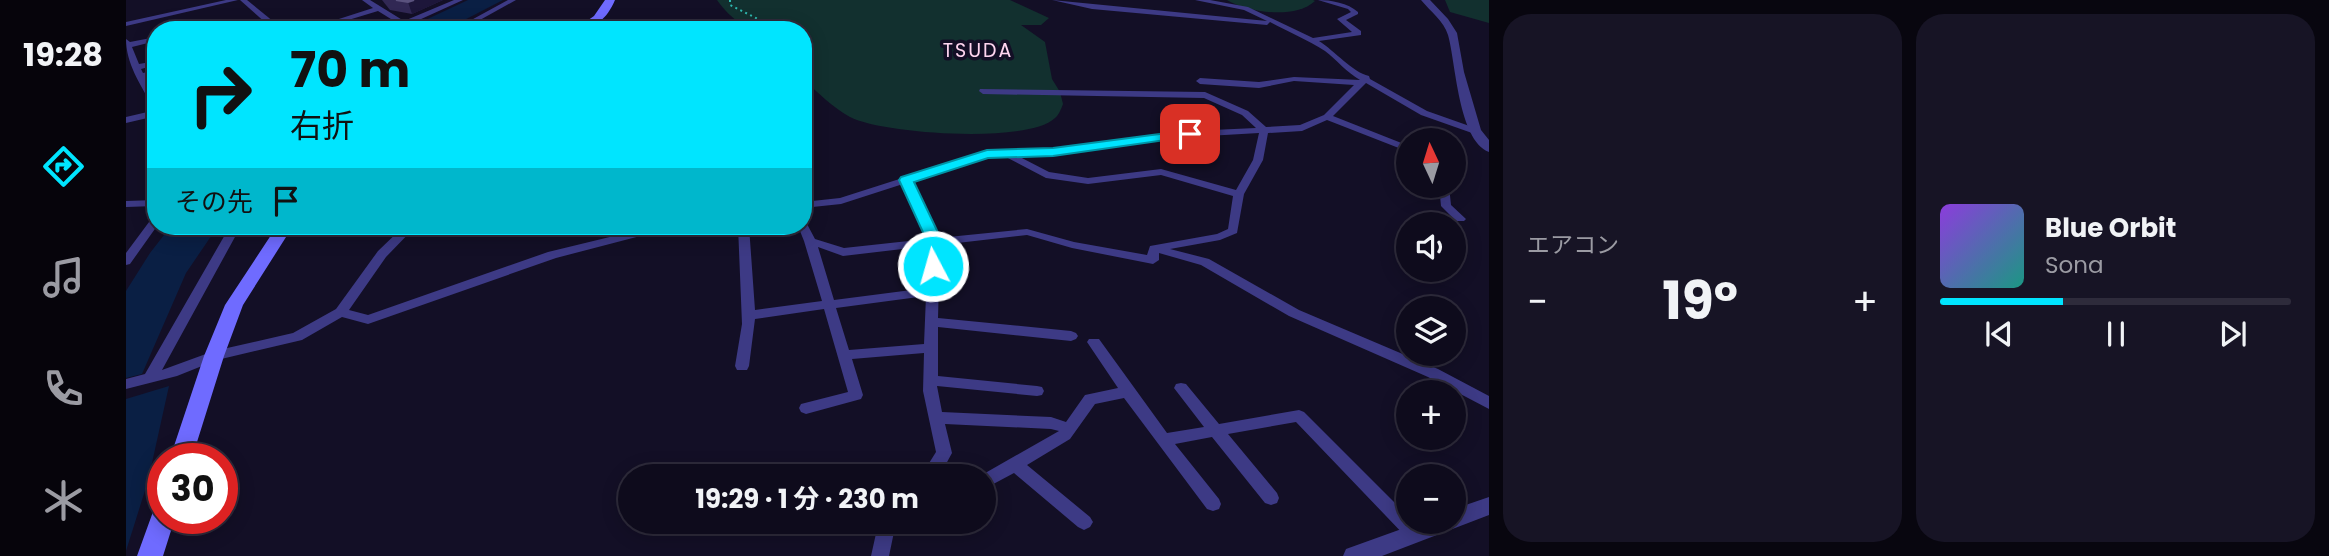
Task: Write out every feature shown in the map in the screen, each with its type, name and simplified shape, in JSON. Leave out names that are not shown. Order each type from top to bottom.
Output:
[{"type":"main road","points":[[595,21],[607,10],[610,0]]},
{"type":"main road","points":[[186,443],[234,305],[279,235]]},
{"type":"main road","points":[[150,556],[157,534]]},
{"type":"street","points":[[126,24],[235,0]]},
{"type":"street","points":[[243,0],[269,21]]},
{"type":"street","points":[[365,0],[399,21]]},
{"type":"street","points":[[411,21],[460,0]]},
{"type":"street","points":[[473,21],[513,0]]},
{"type":"street","points":[[1055,0],[1105,8],[1275,23]]},
{"type":"street","points":[[1198,0],[1246,8],[1312,40],[1331,52],[1364,81],[1446,123],[1475,131]]},
{"type":"street","points":[[1312,40],[1358,33],[1341,19],[1356,13],[1350,8],[1321,0]]},
{"type":"street","points":[[1425,0],[1445,21],[1452,33],[1475,131],[1489,148]]},
{"type":"street","points":[[338,21],[377,9]]},
{"type":"street","points":[[147,40],[127,43],[147,88]]},
{"type":"street","points":[[138,72],[147,68]]},
{"type":"street","points":[[138,72],[147,72]]},
{"type":"street","points":[[1200,81],[1259,85],[1294,79],[1364,81]]},
{"type":"street","points":[[812,204],[841,201],[987,154],[1053,152],[1190,134],[1302,128],[1327,117],[1364,81]]},
{"type":"street","points":[[983,91],[1205,96],[1245,113],[1264,130]]},
{"type":"street","points":[[126,120],[147,115]]},
{"type":"street","points":[[1327,117],[1396,144]]},
{"type":"street","points":[[1154,248],[1220,237],[1234,230],[1239,194],[1258,160],[1264,130]]},
{"type":"street","points":[[1005,153],[1046,176],[1088,181],[1161,172],[1239,194]]},
{"type":"street","points":[[906,180],[934,241],[930,391],[944,453],[941,464]]},
{"type":"street","points":[[126,204],[147,203]]},
{"type":"street","points":[[126,261],[147,232]]},
{"type":"street","points":[[810,241],[843,252],[1027,232],[1072,246],[1153,260],[1154,248]]},
{"type":"street","points":[[150,378],[230,235]]},
{"type":"street","points":[[126,384],[172,372],[214,356],[297,337],[341,312],[382,254],[401,235]]},
{"type":"street","points":[[341,312],[368,320],[552,255],[631,235]]},
{"type":"street","points":[[742,366],[749,315],[744,235]]},
{"type":"street","points":[[806,408],[856,395],[807,235]]},
{"type":"street","points":[[1154,248],[1205,262],[1294,313],[1433,373],[1489,403]]},
{"type":"street","points":[[749,315],[933,291]]},
{"type":"street","points":[[932,322],[1071,336]]},
{"type":"street","points":[[1094,342],[1128,392],[1213,503]]},
{"type":"street","points":[[844,355],[931,348]]},
{"type":"street","points":[[930,380],[1037,391]]},
{"type":"street","points":[[1181,387],[1271,498]]},
{"type":"street","points":[[996,476],[1065,435],[1090,399],[1128,392]]},
{"type":"street","points":[[1164,440],[1299,416],[1396,516]]},
{"type":"street","points":[[936,418],[1051,423],[1070,429]]},
{"type":"street","points":[[1016,465],[1084,522]]},
{"type":"street","points":[[1466,515],[1489,506]]},
{"type":"street","points":[[880,556],[885,534]]},
{"type":"street","points":[[1354,556],[1414,534]]},
{"type":"path","points":[[730,0],[730,5],[760,21]]},
{"type":"green space","points":[[717,0],[1010,0],[1049,18],[1041,25],[1021,25],[1045,42],[1052,79],[1063,104],[1055,118],[1040,126],[987,134],[922,132],[867,123],[850,117],[812,88],[812,21],[738,21]]},
{"type":"green space","points":[[1227,0],[1315,1],[1295,11],[1271,12],[1246,8]]},
{"type":"green space","points":[[1445,0],[1489,0],[1489,23],[1450,12]]},
{"type":"water","points":[[468,0],[503,0],[462,21],[423,21]]},
{"type":"water","points":[[164,235],[212,235],[186,273],[142,374],[126,378],[126,291]]},
{"type":"water","points":[[169,386],[156,443],[147,443],[147,484],[126,551],[126,399]]},
{"type":"district","name":"TSUDA","points":[[978,50]]},
{"type":"route","points":[[933,266],[934,241],[906,180],[987,154],[1053,152],[1190,134]]}]
